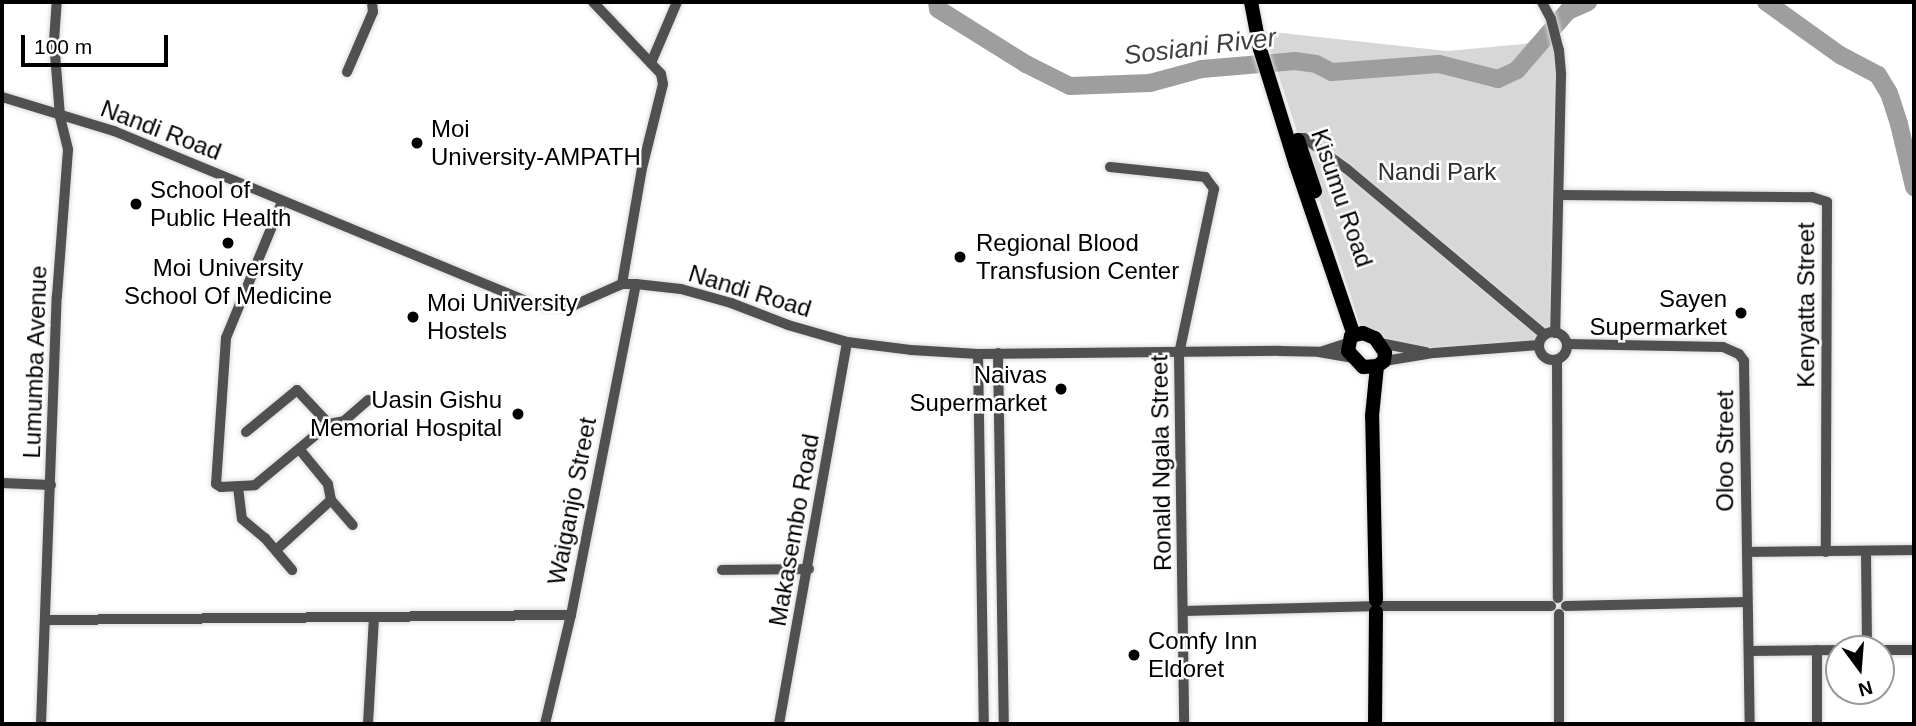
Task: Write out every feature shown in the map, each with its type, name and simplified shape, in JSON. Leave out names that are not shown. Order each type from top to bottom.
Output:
[{"type":"highway","points":[[1251,2],[1355,337],[1369,363],[1376,606],[1375,724]]},
{"type":"highway","points":[[1256,2],[1264,48]]},
{"type":"highway","name":"Kisumu Road","points":[[1274,79],[1298,138],[1355,337]]},
{"type":"highway","points":[[1355,337],[1370,334],[1380,343],[1369,363]]},
{"type":"street","name":"Lumumba Avenue","points":[[41,724],[57,296],[68,149],[60,116],[54,41],[57,2]]},
{"type":"street","points":[[347,72],[373,12],[372,2]]},
{"type":"street","points":[[593,2],[662,74],[663,84],[640,180],[622,284]]},
{"type":"street","points":[[651,63],[677,2]]},
{"type":"street","points":[[1298,138],[1304,138],[1347,169],[1550,334],[1563,337],[1567,344],[1563,356],[1557,360],[1544,357],[1539,345],[1550,334],[1560,195],[1559,50],[1551,19],[1542,2]]},
{"type":"street","name":"Nandi Road","points":[[2,97],[114,131],[536,305],[570,307],[622,284],[636,284],[681,289],[847,342],[911,351],[978,354],[1319,352],[1369,363],[1434,353],[1539,345]]},
{"type":"street","name":"Ronald Ngala Street","points":[[1110,167],[1205,177],[1212,184],[1213,194],[1179,354],[1184,724]]},
{"type":"street","name":"Kenyatta Street","points":[[1560,195],[1812,197],[1827,202],[1826,552]]},
{"type":"street","points":[[282,202],[226,338],[216,484],[221,487],[255,485],[329,424],[344,421],[368,400]]},
{"type":"street","name":"Waiganjo Street","points":[[545,724],[570,615],[636,284]]},
{"type":"street","name":"Nandi Road","points":[[1319,352],[1355,337]]},
{"type":"street","name":"Makasembo Road","points":[[779,724],[809,569],[847,342]]},
{"type":"street","name":"Nandi Road","points":[[1380,343],[1434,353]]},
{"type":"street","name":"Oloo Street","points":[[1567,344],[1723,347],[1739,354],[1746,368],[1750,724]]},
{"type":"street","points":[[978,354],[984,724]]},
{"type":"street","points":[[998,354],[1004,724]]},
{"type":"street","points":[[1557,360],[1559,724]]},
{"type":"street","points":[[246,432],[297,390],[329,424]]},
{"type":"street","points":[[300,450],[328,484],[331,500],[353,525]]},
{"type":"street","points":[[2,483],[51,485]]},
{"type":"street","points":[[238,487],[242,519],[276,550],[292,570]]},
{"type":"street","points":[[276,550],[331,500]]},
{"type":"street","points":[[1747,552],[1914,550]]},
{"type":"street","points":[[1866,551],[1867,635]]},
{"type":"street","points":[[722,570],[809,569]]},
{"type":"street","points":[[1184,611],[1747,602]]},
{"type":"street","points":[[46,620],[570,615]]},
{"type":"street","points":[[368,724],[374,618]]},
{"type":"street","points":[[1817,650],[1817,724]]},
{"type":"street","points":[[1749,651],[1825,650]]},
{"type":"street","points":[[1895,650],[1914,650]]},
{"type":"green space","name":"Nandi Park","points":[[1548,20],[1557,51],[1553,330],[1541,335],[1537,344],[1433,351],[1381,342],[1362,331],[1264,31],[1447,51],[1524,44],[1537,40]]},
{"type":"waterway","name":"Sosiani River","points":[[937,2],[938,9],[1026,64],[1070,86],[1150,83],[1202,69],[1295,61],[1316,64],[1332,72],[1439,64],[1498,79],[1517,70],[1568,11],[1588,2]]},
{"type":"waterway","name":"Sosiani River","points":[[1766,2],[1840,55],[1878,75],[1889,93],[1899,124],[1914,187]]},
{"type":"place","name":"Moi University-AMPATH","points":[[417,143]]},
{"type":"place","name":"School of Public Health","points":[[136,204]]},
{"type":"place","name":"Moi University School Of Medicine","points":[[228,243]]},
{"type":"place","name":"Regional Blood Transfusion Center","points":[[960,257]]},
{"type":"place","name":"Sayen Supermarket","points":[[1741,313]]},
{"type":"place","name":"Moi University Hostels","points":[[413,317]]},
{"type":"place","name":"Naivas Supermarket","points":[[1061,389]]},
{"type":"place","name":"Uasin Gishu Memorial Hospital","points":[[518,414]]},
{"type":"place","name":"Comfy Inn Eldoret","points":[[1134,655]]}]
